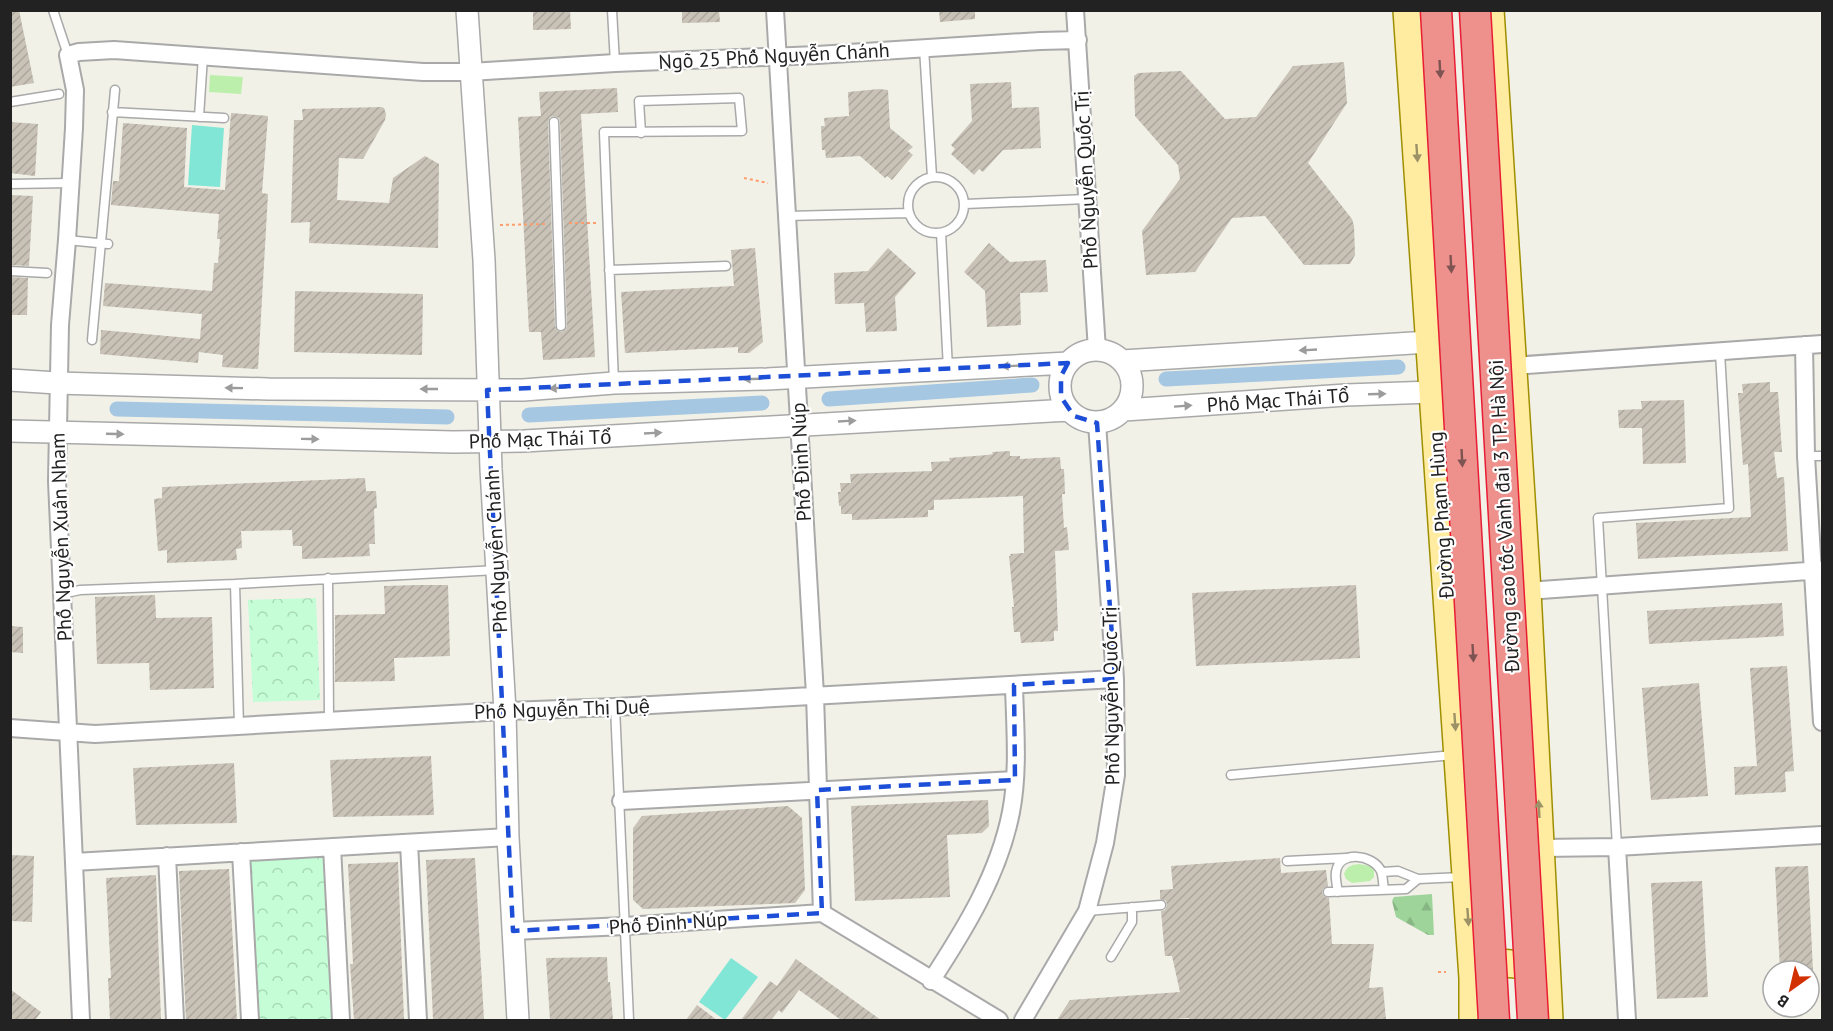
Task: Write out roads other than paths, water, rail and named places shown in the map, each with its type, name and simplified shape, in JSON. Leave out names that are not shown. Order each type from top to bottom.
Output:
[{"type":"highway","name":"Đường cao tốc Vành đai 3 TP. Hà Nội","points":[[1436,10],[1494,1020]]},
{"type":"highway","name":"Đường cao tốc Vành đai 3 TP. Hà Nội","points":[[1475,10],[1533,1020]]},
{"type":"main road","name":"Đường Phạm Hùng","points":[[1407,10],[1473,978],[1473,1020]]},
{"type":"main road","points":[[1490,10],[1527,591],[1549,1020]]},
{"type":"main road","points":[[1473,978],[1482,969],[1496,964],[1527,966],[1546,972]]},
{"type":"street","name":"Phố Nguyễn Chánh","points":[[467,10],[483,260],[489,441],[505,711],[508,837],[518,1020]]},
{"type":"street","name":"Phố Đinh Núp","points":[[513,931],[822,913],[814,695],[775,10]]},
{"type":"street","name":"Phố Nguyễn Quốc Trị","points":[[1075,10],[1097,350]]},
{"type":"street","name":"Ngõ 25 Phố Nguyễn Chánh","points":[[68,55],[108,50],[423,72],[470,72],[1078,40]]},
{"type":"street","name":"Phố Nguyễn Xuân Nham","points":[[68,55],[67,92],[71,183],[60,325],[56,432],[81,1020]]},
{"type":"street","points":[[1122,361],[1429,342]]},
{"type":"street","points":[[1512,366],[1822,344]]},
{"type":"street","points":[[1804,345],[1814,456],[1822,722]]},
{"type":"street","points":[[1097,350],[1108,352],[1122,361],[1130,372],[1132,385],[1131,398],[1124,410],[1107,421],[1097,423],[1074,416],[1061,397],[1059,387],[1061,376],[1068,363],[1081,353],[1097,350]]},
{"type":"street","points":[[10,380],[268,389],[523,390],[614,383],[795,377],[1068,363]]},
{"type":"street","name":"Phố Mạc Thái Tổ","points":[[1124,410],[1346,395],[1432,392]]},
{"type":"street","name":"Phố Mạc Thái Tổ","points":[[10,431],[489,441],[1069,410]]},
{"type":"street","name":"Phố Nguyễn Quốc Trị","points":[[1023,1020],[1087,911],[1105,843],[1116,775],[1114,679],[1097,423]]},
{"type":"street","points":[[1527,591],[1818,571]]},
{"type":"street","name":"Phố Nguyễn Thị Duệ","points":[[10,728],[95,734],[1114,679]]},
{"type":"street","points":[[931,981],[962,933],[987,884],[1006,830],[1015,780],[1014,685]]},
{"type":"street","points":[[621,801],[1015,780]]},
{"type":"street","points":[[1541,848],[1617,847],[1822,835]]},
{"type":"street","points":[[74,862],[508,837]]},
{"type":"street","points":[[409,843],[417,1020]]},
{"type":"street","points":[[332,847],[341,1020]]},
{"type":"street","points":[[1617,847],[1627,1020]]},
{"type":"street","points":[[241,852],[250,1020]]},
{"type":"street","points":[[167,856],[175,1020]]},
{"type":"street","points":[[822,913],[931,981],[999,1020]]},
{"type":"lane","points":[[53,10],[68,55]]},
{"type":"lane","points":[[612,10],[615,63]]},
{"type":"lane","points":[[924,48],[932,177]]},
{"type":"lane","points":[[199,117],[203,56]]},
{"type":"lane","points":[[92,340],[98,319],[115,90]]},
{"type":"lane","points":[[10,102],[67,92]]},
{"type":"lane","points":[[614,383],[604,132],[641,133],[742,131],[739,98],[639,101],[641,133]]},
{"type":"lane","points":[[112,112],[224,118]]},
{"type":"lane","points":[[554,122],[561,326]]},
{"type":"lane","points":[[932,177],[952,181],[961,191],[965,204],[962,219],[957,226],[941,233],[931,233],[921,229],[913,222],[909,213],[908,200],[912,189],[921,181],[932,177]]},
{"type":"lane","points":[[10,184],[71,183]]},
{"type":"lane","points":[[965,204],[1087,199]]},
{"type":"lane","points":[[787,216],[909,213]]},
{"type":"lane","points":[[941,233],[948,369]]},
{"type":"lane","points":[[67,240],[104,243]]},
{"type":"lane","points":[[609,270],[726,266]]},
{"type":"lane","points":[[10,271],[47,273]]},
{"type":"lane","points":[[1617,847],[1598,518],[1730,508],[1720,352]]},
{"type":"lane","points":[[62,594],[80,590],[497,570]]},
{"type":"lane","points":[[328,578],[329,720]]},
{"type":"lane","points":[[235,584],[239,727]]},
{"type":"lane","points":[[615,707],[629,1020]]},
{"type":"lane","points":[[1231,775],[1457,755]]},
{"type":"lane","points":[[1287,861],[1358,857],[1369,859],[1382,872],[1384,890]]},
{"type":"lane","points":[[1346,858],[1339,864],[1336,871],[1333,892],[1406,889],[1418,879]]},
{"type":"lane","points":[[1382,872],[1398,871],[1418,879],[1466,877]]},
{"type":"lane","points":[[1087,911],[1161,905]]},
{"type":"lane","points":[[1111,957],[1132,922],[1132,907]]},
{"type":"waterway","points":[[1166,379],[1398,367]]},
{"type":"waterway","points":[[829,399],[1032,385]]},
{"type":"waterway","points":[[529,415],[762,403]]},
{"type":"waterway","points":[[117,409],[447,417]]}]
